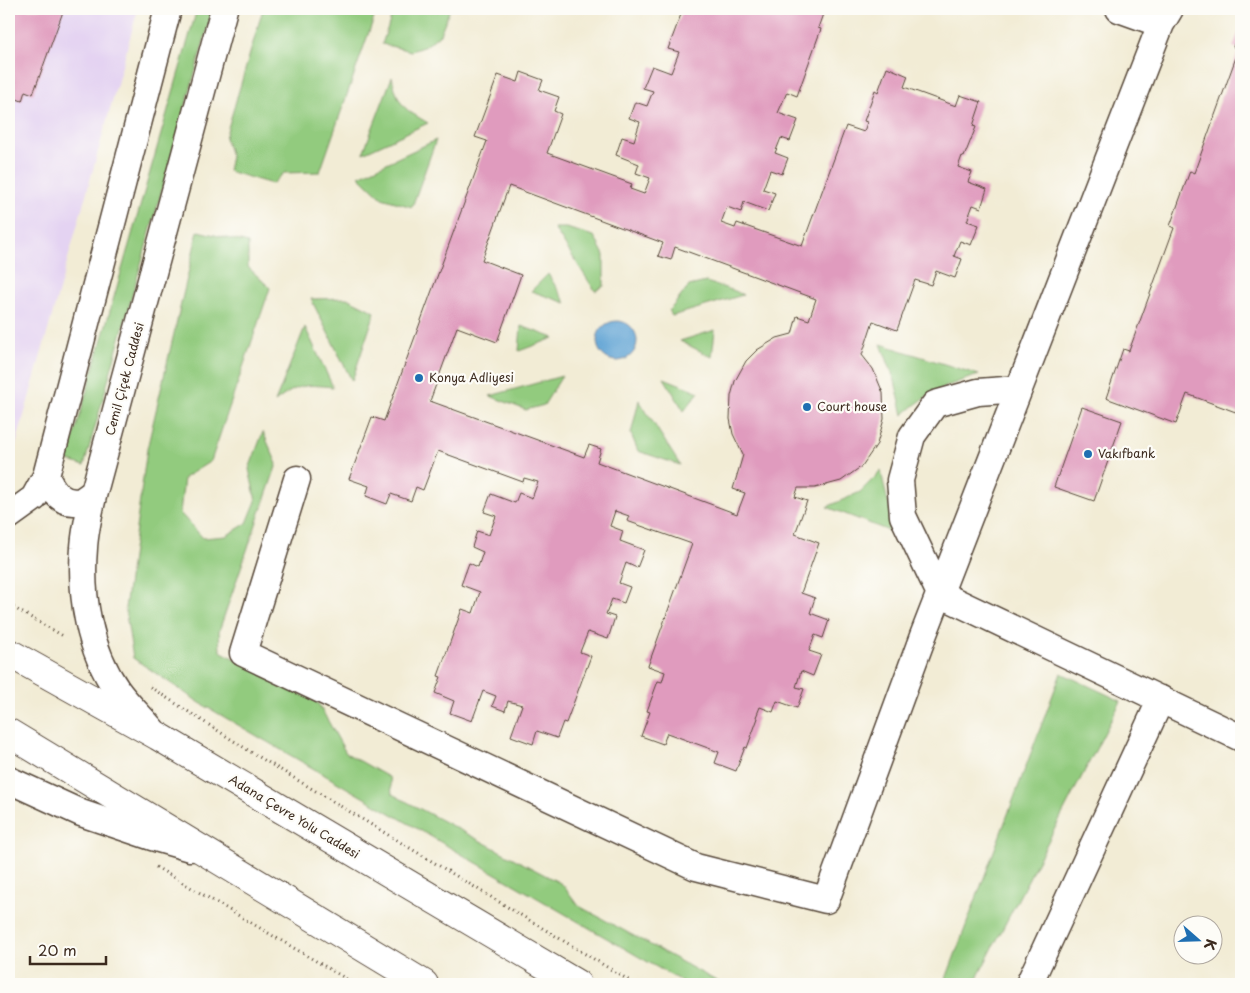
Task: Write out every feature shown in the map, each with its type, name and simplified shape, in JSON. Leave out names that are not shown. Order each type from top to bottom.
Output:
[{"type":"highway","name":"Adana Çevre Yolu Caddesi","points":[[9,653],[158,736],[577,984]]},
{"type":"highway","points":[[9,733],[424,984]]},
{"type":"street","points":[[9,516],[34,498],[46,476],[168,9]]},
{"type":"street","name":"Cemil Çiçek Caddesi","points":[[158,736],[117,690],[99,656],[86,607],[84,547],[94,492],[224,9]]},
{"type":"street","points":[[297,479],[243,653],[696,867],[826,900],[940,594],[1165,16],[1119,9]]},
{"type":"street","points":[[1019,389],[978,392],[935,404],[912,436],[900,480],[903,516],[940,594],[1241,738]]},
{"type":"street","points":[[46,476],[50,487],[58,496],[68,501],[81,501],[94,492]]},
{"type":"street","points":[[1029,984],[1161,699]]},
{"type":"street","points":[[9,780],[81,813],[152,837],[207,852]]},
{"type":"path","points":[[9,605],[99,656]]},
{"type":"path","points":[[142,682],[251,752],[635,984]]},
{"type":"path","points":[[149,862],[355,984]]},
{"type":"shaded area","points":[[9,9],[138,9],[9,469]]},
{"type":"green space","points":[[197,9],[213,9],[84,466],[67,460]]},
{"type":"green space","points":[[263,9],[377,9],[320,172],[284,173],[272,184],[228,171],[231,156],[225,138]]},
{"type":"green space","points":[[394,9],[450,9],[440,34],[426,46],[411,51],[382,44]]},
{"type":"green space","points":[[392,77],[397,95],[403,106],[428,123],[363,153]]},
{"type":"green space","points":[[436,140],[412,207],[382,198],[359,176]]},
{"type":"green space","points":[[554,228],[566,228],[594,236],[604,255],[604,286],[595,291]]},
{"type":"green space","points":[[198,231],[248,243],[248,267],[270,288],[211,461],[184,478],[180,513],[203,538],[226,536],[247,523],[256,501],[249,469],[263,432],[277,464],[219,631],[220,651],[318,703],[346,753],[390,778],[392,794],[562,884],[579,906],[722,984],[686,984],[200,703],[133,658],[125,608],[147,449]]},
{"type":"green space","points":[[548,274],[566,303],[531,291]]},
{"type":"green space","points":[[706,282],[743,295],[672,316],[669,311],[689,286]]},
{"type":"green space","points":[[347,298],[375,312],[352,381],[311,299]]},
{"type":"green space","points":[[521,326],[554,338],[519,351]]},
{"type":"green space","points":[[305,327],[333,387],[302,387],[275,402]]},
{"type":"green space","points":[[715,330],[712,357],[680,341]]},
{"type":"green space","points":[[881,344],[979,375],[939,390],[921,400],[903,415],[895,381]]},
{"type":"green space","points":[[562,376],[544,405],[526,410],[490,396]]},
{"type":"green space","points":[[664,378],[699,392],[684,411]]},
{"type":"green space","points":[[639,400],[680,465],[638,451],[631,434]]},
{"type":"green space","points":[[881,471],[891,513],[902,536],[827,507],[860,492]]},
{"type":"green space","points":[[1061,673],[1121,701],[974,984],[944,984]]},
{"type":"water","points":[[617,321],[631,327],[637,341],[631,355],[617,361],[603,355],[597,341],[603,327]]},
{"type":"building","points":[[9,9],[64,9],[33,94],[25,91],[22,101],[9,96]]},
{"type":"building","name":"Konya Adliyesi","points":[[683,9],[763,9],[776,14],[778,9],[817,9],[824,11],[818,28],[821,29],[797,96],[787,92],[778,113],[798,120],[790,141],[781,138],[775,153],[788,158],[782,174],[770,170],[763,189],[775,193],[768,211],[744,202],[741,212],[727,207],[721,223],[735,228],[737,223],[802,246],[846,126],[864,132],[867,122],[864,121],[875,90],[878,92],[887,67],[908,76],[904,87],[956,106],[960,95],[981,102],[973,126],[976,127],[958,167],[972,172],[968,182],[987,189],[981,208],[973,205],[967,221],[979,225],[971,245],[960,241],[954,256],[962,259],[955,278],[936,271],[931,285],[915,280],[897,330],[873,321],[862,355],[873,369],[883,393],[884,419],[877,444],[862,466],[841,481],[815,488],[798,488],[795,497],[807,501],[795,534],[819,543],[801,593],[815,598],[810,613],[829,620],[823,638],[815,635],[809,651],[821,655],[813,676],[801,671],[796,687],[804,689],[797,708],[777,701],[773,712],[760,707],[747,748],[745,747],[736,771],[715,763],[719,752],[667,733],[663,744],[641,736],[650,712],[647,711],[658,681],[662,682],[665,672],[648,666],[692,544],[627,521],[629,516],[615,511],[610,526],[623,531],[620,541],[644,550],[637,568],[626,563],[619,583],[630,587],[624,603],[612,599],[606,614],[615,617],[608,639],[588,632],[580,652],[591,656],[566,723],[563,722],[557,738],[537,731],[533,744],[511,736],[522,705],[508,701],[505,711],[492,706],[496,696],[483,691],[472,721],[450,713],[454,701],[435,693],[441,677],[438,676],[462,609],[473,613],[480,592],[461,585],[469,563],[478,567],[483,552],[472,547],[477,531],[489,535],[496,516],[484,512],[491,494],[515,503],[519,493],[532,498],[538,482],[524,478],[523,482],[438,451],[423,490],[416,487],[411,501],[391,494],[387,504],[366,496],[369,486],[349,479],[372,417],[384,421],[487,141],[475,137],[498,75],[518,82],[521,72],[543,80],[539,90],[559,97],[554,111],[561,114],[547,153],[632,184],[630,189],[644,194],[650,178],[636,173],[639,164],[616,155],[622,137],[634,141],[640,122],[629,118],[635,102],[647,106],[653,91],[643,88],[652,66],[671,73],[679,52],[668,49]],"holes":[[[509,186],[663,243],[658,256],[671,260],[675,247],[816,299],[809,320],[797,316],[792,334],[777,338],[757,350],[746,361],[735,381],[731,396],[730,419],[733,434],[743,455],[733,489],[745,493],[737,514],[597,462],[601,449],[589,445],[584,457],[430,401],[457,327],[497,342],[521,275],[482,260]]]},
{"type":"building","points":[[1241,26],[1241,414],[1187,394],[1176,424],[1106,398],[1123,349],[1129,351],[1174,228],[1170,226],[1190,171],[1194,173],[1239,49],[1233,47]]},
{"type":"building","name":"Vakıfbank","points":[[1082,407],[1122,421],[1094,501],[1054,487]]},
{"type":"place","name":"Konya Adliyesi","points":[[419,378]]},
{"type":"place","name":"Court house","points":[[807,407]]},
{"type":"place","name":"Vakıfbank","points":[[1088,454]]}]
